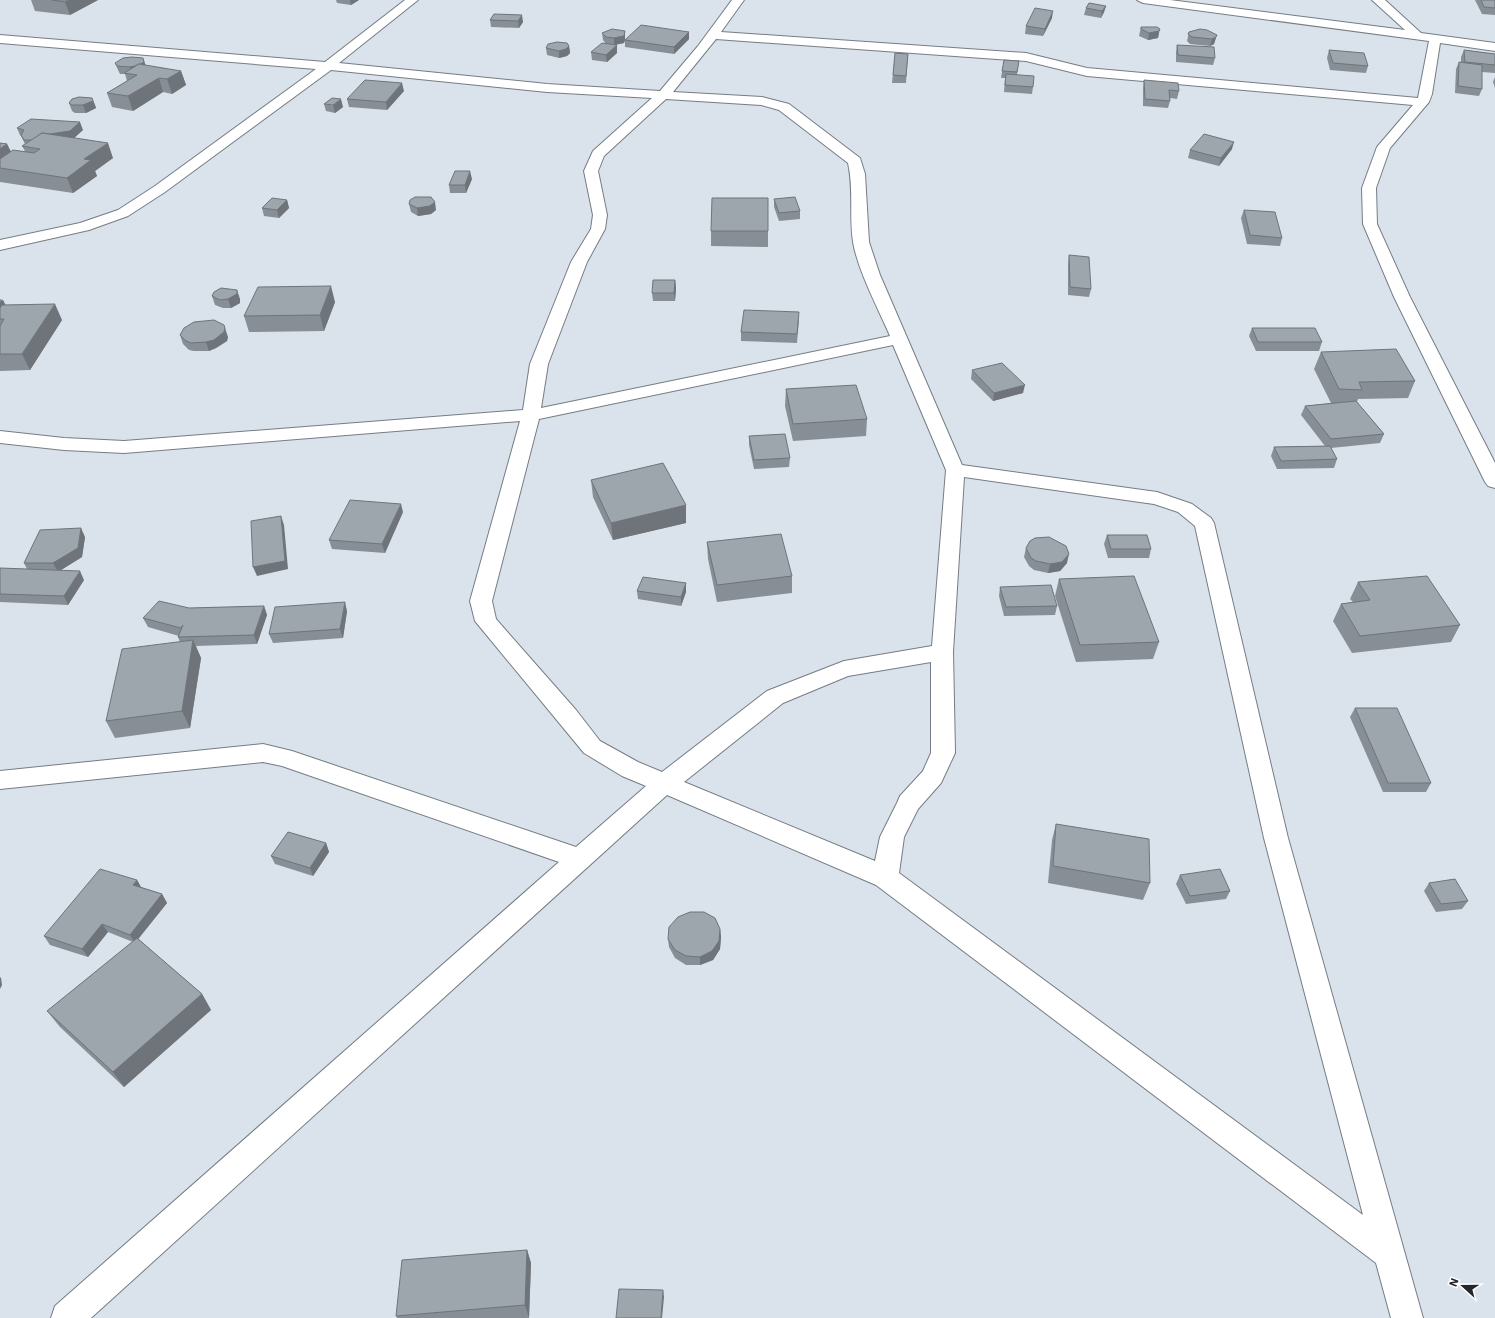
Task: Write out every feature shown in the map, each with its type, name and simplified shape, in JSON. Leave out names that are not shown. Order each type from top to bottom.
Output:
[{"type":"street","points":[[0,245],[84,227],[123,213],[160,189],[328,66],[412,0]]},
{"type":"street","points":[[738,0],[682,76],[598,154],[591,171],[600,215],[598,229],[579,262],[539,364],[531,415],[481,601],[486,621],[592,746],[630,769],[885,877],[1389,1253]]},
{"type":"street","points":[[1143,0],[1435,38],[1495,48]]},
{"type":"street","points":[[1378,0],[1418,36]]},
{"type":"street","points":[[714,34],[1026,57],[1041,59],[1070,69],[1087,72],[1422,102]]},
{"type":"street","points":[[1435,38],[1426,94],[1422,102],[1384,147],[1369,188],[1370,224],[1402,297],[1495,482]]},
{"type":"street","points":[[0,39],[328,66],[547,88],[762,101],[784,107],[855,161],[858,174],[861,242],[872,275],[955,470],[942,652],[943,753],[933,776],[909,803],[892,837],[885,877]]},
{"type":"street","points":[[0,437],[64,444],[124,447],[531,415],[899,339]]},
{"type":"street","points":[[955,470],[1157,498],[1185,508],[1204,523],[1276,838],[1407,1318]]},
{"type":"street","points":[[67,1318],[664,784],[775,697],[844,669],[942,652]]},
{"type":"street","points":[[0,780],[263,753],[284,757],[580,859]]},
{"type":"building","points":[[52,0],[69,0],[65,2]]},
{"type":"building","points":[[1481,0],[1495,0],[1495,8],[1484,7]]},
{"type":"building","points":[[1089,3],[1106,6],[1102,11],[1086,8]]},
{"type":"building","points":[[1035,8],[1053,11],[1045,29],[1026,26]]},
{"type":"building","points":[[494,14],[522,15],[518,21],[490,20]]},
{"type":"building","points":[[641,25],[689,32],[674,47],[625,40]]},
{"type":"building","points":[[1141,27],[1157,27],[1160,29],[1159,31],[1149,33],[1141,29]]},
{"type":"building","points":[[612,29],[625,31],[624,36],[614,38],[606,37],[602,33]]},
{"type":"building","points":[[1200,29],[1207,30],[1217,35],[1212,39],[1192,37],[1188,34],[1189,32]]},
{"type":"building","points":[[557,42],[567,43],[569,46],[566,49],[559,51],[546,48],[548,44]]},
{"type":"building","points":[[602,43],[617,45],[606,55],[591,52]]},
{"type":"building","points":[[1177,45],[1214,47],[1215,58],[1178,55]]},
{"type":"building","points":[[1329,50],[1364,53],[1368,66],[1333,63]]},
{"type":"building","points":[[1464,50],[1495,54],[1495,65],[1465,62]]},
{"type":"building","points":[[895,53],[908,54],[906,76],[893,75]]},
{"type":"building","points":[[123,58],[143,58],[144,62],[130,67],[117,66],[115,63]]},
{"type":"building","points":[[1004,60],[1019,61],[1017,72],[1002,71]]},
{"type":"building","points":[[1459,62],[1482,65],[1482,89],[1458,86]]},
{"type":"building","points":[[139,64],[181,71],[167,79],[159,78],[128,96],[107,93],[137,75],[124,73]]},
{"type":"building","points":[[1006,74],[1034,76],[1033,87],[1005,85]]},
{"type":"building","points":[[365,80],[402,83],[386,102],[347,99]]},
{"type":"building","points":[[1144,80],[1178,83],[1179,91],[1169,90],[1170,101],[1145,99]]},
{"type":"building","points":[[79,97],[92,98],[93,101],[83,105],[72,105],[69,103],[72,99]]},
{"type":"building","points":[[332,98],[341,99],[333,105],[324,104]]},
{"type":"building","points":[[31,119],[80,122],[70,131],[50,134],[42,133],[32,140],[24,140],[21,135],[24,130],[17,128]]},
{"type":"building","points":[[42,133],[108,143],[84,159],[91,160],[67,178],[0,168],[0,159],[13,150],[34,153],[40,149],[22,146]]},
{"type":"building","points":[[1204,134],[1234,142],[1221,158],[1190,150]]},
{"type":"building","points":[[0,143],[7,144],[0,149]]},
{"type":"building","points":[[455,171],[470,171],[465,185],[449,185]]},
{"type":"building","points":[[415,197],[431,197],[435,202],[430,206],[417,208],[409,204],[410,200]]},
{"type":"building","points":[[795,197],[800,211],[779,213],[774,199]]},
{"type":"building","points":[[272,198],[287,200],[277,210],[262,208]]},
{"type":"building","points":[[712,198],[768,198],[768,231],[711,231]]},
{"type":"building","points":[[1244,210],[1275,212],[1282,238],[1250,235]]},
{"type":"building","points":[[1069,255],[1089,257],[1091,289],[1070,287]]},
{"type":"building","points":[[653,280],[675,280],[674,293],[652,293]]},
{"type":"building","points":[[331,286],[320,315],[244,316],[258,287]]},
{"type":"building","points":[[221,288],[237,290],[237,294],[228,299],[220,300],[212,296],[214,292]]},
{"type":"building","points":[[55,304],[22,354],[0,354],[0,326],[4,319],[0,319],[0,308],[2,305]]},
{"type":"building","points":[[744,310],[799,312],[797,334],[741,332]]},
{"type":"building","points":[[214,320],[224,325],[225,328],[224,332],[214,340],[191,343],[186,341],[180,335],[184,328],[194,322]]},
{"type":"building","points":[[1252,328],[1315,328],[1322,342],[1258,342]]},
{"type":"building","points":[[1396,349],[1415,381],[1359,382],[1362,390],[1339,389],[1321,352]]},
{"type":"building","points":[[1002,363],[1025,385],[994,393],[972,370]]},
{"type":"building","points":[[856,385],[867,419],[793,424],[786,389]]},
{"type":"building","points":[[1356,401],[1384,434],[1331,439],[1305,406]]},
{"type":"building","points":[[785,434],[790,458],[754,460],[749,436]]},
{"type":"building","points":[[1330,446],[1337,459],[1281,461],[1274,447]]},
{"type":"building","points":[[663,463],[686,505],[611,523],[591,480]]},
{"type":"building","points":[[350,500],[401,504],[382,544],[329,540]]},
{"type":"building","points":[[281,516],[285,561],[253,567],[251,521]]},
{"type":"building","points":[[81,528],[78,548],[53,563],[24,563],[40,530]]},
{"type":"building","points":[[781,534],[792,576],[717,585],[707,542]]},
{"type":"building","points":[[1107,535],[1147,535],[1151,549],[1111,549]]},
{"type":"building","points":[[1049,537],[1066,546],[1069,554],[1062,562],[1050,564],[1036,561],[1031,558],[1026,548],[1030,541],[1035,538]]},
{"type":"building","points":[[0,568],[80,571],[64,596],[0,594]]},
{"type":"building","points":[[1134,576],[1159,642],[1080,645],[1059,579]]},
{"type":"building","points":[[1427,576],[1460,625],[1360,636],[1341,604],[1370,600],[1358,582]]},
{"type":"building","points":[[643,577],[686,583],[681,597],[637,591]]},
{"type":"building","points":[[1051,585],[1057,606],[1006,607],[1000,587]]},
{"type":"building","points":[[159,601],[189,608],[264,606],[254,635],[178,637],[183,625],[181,628],[143,618]]},
{"type":"building","points":[[345,602],[340,629],[269,634],[275,607]]},
{"type":"building","points":[[193,640],[182,711],[106,721],[122,649]]},
{"type":"building","points":[[1355,708],[1397,708],[1431,783],[1388,783]]},
{"type":"building","points":[[1056,824],[1149,839],[1150,883],[1053,866]]},
{"type":"building","points":[[288,832],[326,843],[310,868],[271,856]]},
{"type":"building","points":[[100,869],[137,880],[133,885],[162,894],[130,935],[102,924],[82,949],[44,936]]},
{"type":"building","points":[[1220,869],[1230,891],[1190,896],[1180,875]]},
{"type":"building","points":[[1455,879],[1468,901],[1441,904],[1429,883]]},
{"type":"building","points":[[690,912],[704,912],[715,918],[720,929],[719,941],[712,951],[700,957],[686,956],[675,950],[668,939],[669,927],[678,917]]},
{"type":"building","points":[[137,938],[202,994],[113,1072],[47,1011]]},
{"type":"building","points":[[527,1250],[525,1305],[396,1316],[402,1260]]},
{"type":"building","points":[[619,1289],[663,1290],[661,1318],[616,1318]]}]
